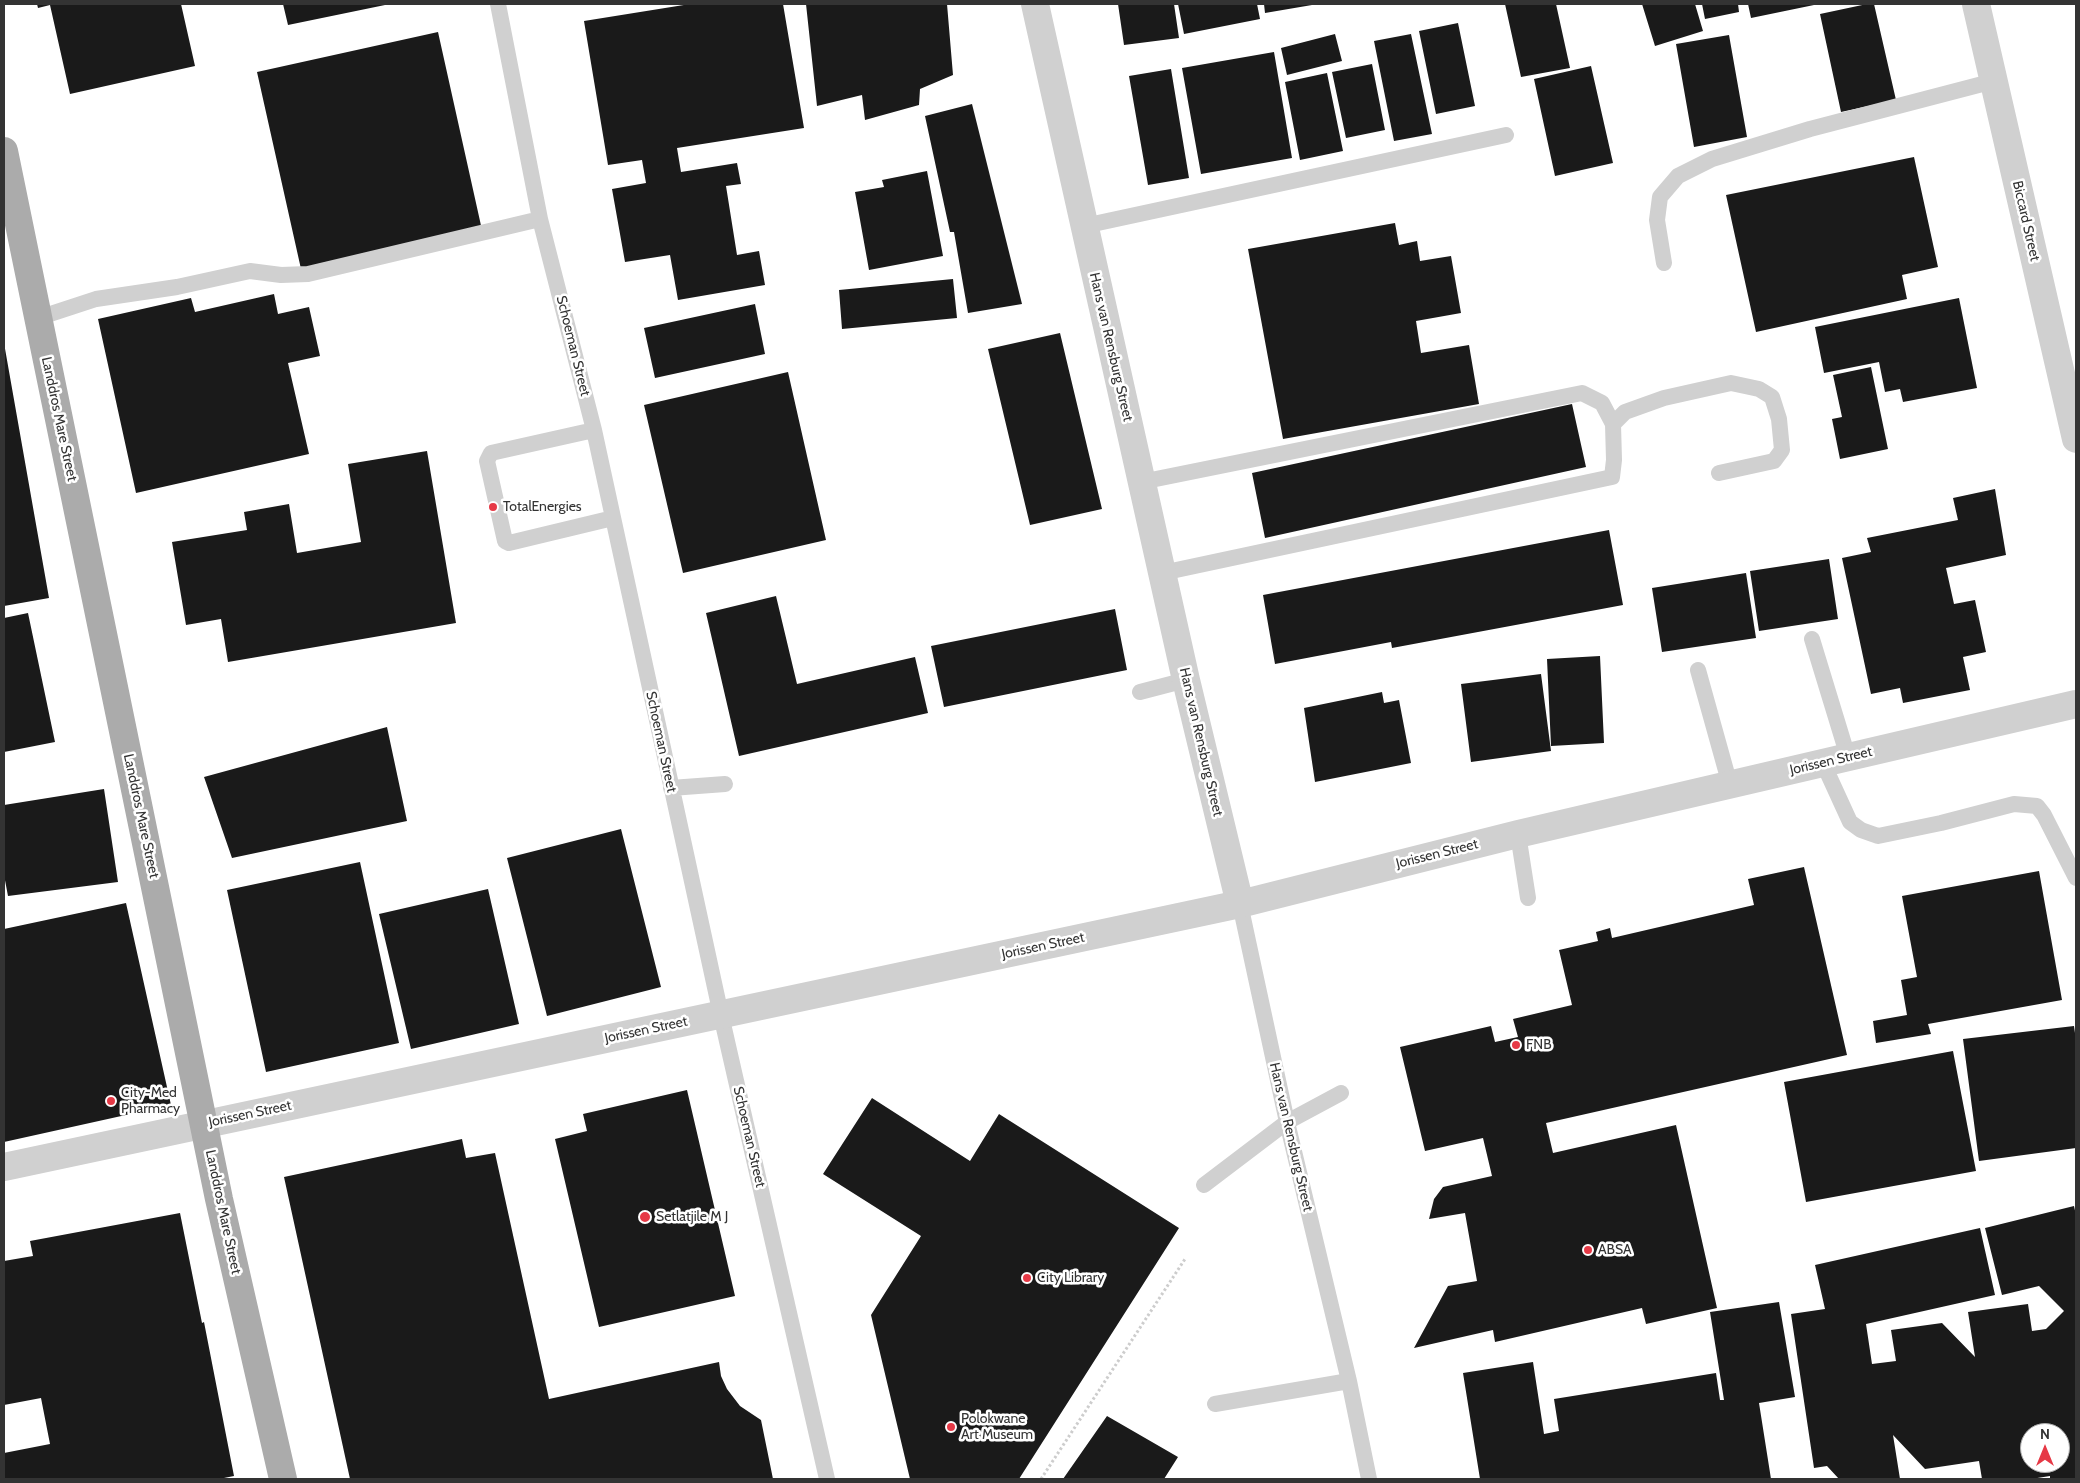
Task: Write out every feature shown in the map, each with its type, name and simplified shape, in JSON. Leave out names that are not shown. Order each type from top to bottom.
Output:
[{"type":"main road","name":"Landdros Mare Street","points":[[4,151],[221,1209],[283,1479]]},
{"type":"street","name":"Hans van Rensburg Street","points":[[1035,4],[1186,680],[1240,904]]},
{"type":"street","name":"Biccard Street","points":[[1976,4],[2076,439]]},
{"type":"street","name":"Jorissen Street","points":[[4,1167],[1240,904],[1518,834],[2076,704]]},
{"type":"lane","name":"Schoeman Street","points":[[498,4],[540,219],[594,430],[721,1015],[827,1479]]},
{"type":"lane","points":[[1664,263],[1657,220],[1660,198],[1678,176],[1712,159],[1810,129],[1994,81]]},
{"type":"lane","points":[[1084,226],[1506,134]]},
{"type":"lane","points":[[38,318],[96,299],[177,287],[250,271],[281,276],[308,274],[540,219]]},
{"type":"lane","points":[[1613,424],[1625,412],[1664,398],[1731,383],[1758,389],[1772,397],[1779,419],[1782,450],[1774,461],[1719,473]]},
{"type":"lane","points":[[1141,482],[1582,393],[1602,403],[1613,424],[1614,460],[1612,477],[1162,573]]},
{"type":"lane","points":[[594,430],[491,453],[487,461],[505,541],[509,543],[613,518]]},
{"type":"lane","points":[[1812,639],[1850,822],[1861,830],[1878,836],[1941,823],[2014,804],[2037,806],[2044,815],[2076,878]]},
{"type":"lane","points":[[1698,670],[1730,785]]},
{"type":"lane","points":[[1140,692],[1186,680]]},
{"type":"lane","points":[[671,788],[725,784]]},
{"type":"lane","points":[[1518,834],[1528,898]]},
{"type":"lane","name":"Hans van Rensburg Street","points":[[1240,904],[1287,1122],[1349,1381],[1369,1479]]},
{"type":"lane","points":[[1204,1185],[1287,1122],[1341,1093]]},
{"type":"lane","points":[[1215,1404],[1349,1381]]},
{"type":"path","points":[[1042,1479],[1185,1259]]},
{"type":"building","points":[[37,4],[181,4],[195,66],[70,94],[50,5],[38,8]]},
{"type":"building","points":[[283,4],[385,4],[385,5],[288,25]]},
{"type":"building","points":[[690,4],[783,4],[804,128],[677,148],[681,172],[737,163],[741,184],[726,186],[737,255],[759,251],[765,285],[678,300],[670,255],[625,262],[612,189],[646,183],[642,160],[608,165],[584,21]]},
{"type":"building","points":[[806,4],[947,4],[953,75],[920,89],[919,105],[865,120],[862,95],[817,106]]},
{"type":"building","points":[[1118,4],[1174,4],[1179,38],[1124,45]]},
{"type":"building","points":[[1178,4],[1257,4],[1260,19],[1184,34]]},
{"type":"building","points":[[1264,4],[1312,4],[1312,5],[1265,13]]},
{"type":"building","points":[[1505,4],[1556,4],[1570,68],[1521,77]]},
{"type":"building","points":[[1642,4],[1695,4],[1703,31],[1655,46]]},
{"type":"building","points":[[1702,4],[1738,4],[1739,12],[1705,19]]},
{"type":"building","points":[[1748,4],[1814,4],[1814,5],[1751,18]]},
{"type":"building","points":[[1874,4],[1896,100],[1841,112],[1820,14]]},
{"type":"building","points":[[1458,23],[1475,106],[1436,114],[1419,31]]},
{"type":"building","points":[[438,32],[482,230],[301,269],[257,72]]},
{"type":"building","points":[[1335,34],[1342,61],[1287,75],[1281,48]]},
{"type":"building","points":[[1411,34],[1432,134],[1394,141],[1374,41]]},
{"type":"building","points":[[1729,35],[1747,137],[1694,147],[1676,44]]},
{"type":"building","points":[[1274,52],[1292,158],[1201,174],[1182,68]]},
{"type":"building","points":[[1372,64],[1385,130],[1346,138],[1332,72]]},
{"type":"building","points":[[1591,66],[1613,163],[1555,176],[1534,79]]},
{"type":"building","points":[[1171,69],[1189,178],[1148,185],[1129,76]]},
{"type":"building","points":[[1327,73],[1343,151],[1300,160],[1285,82]]},
{"type":"building","points":[[972,104],[1022,304],[968,313],[954,232],[950,232],[925,116]]},
{"type":"building","points":[[1914,157],[1938,267],[1902,275],[1907,299],[1756,332],[1726,195]]},
{"type":"building","points":[[927,171],[943,256],[869,270],[855,192],[884,187],[882,180]]},
{"type":"building","points":[[1395,223],[1399,245],[1417,241],[1420,261],[1451,256],[1461,313],[1416,321],[1421,353],[1469,345],[1479,404],[1283,439],[1248,249]]},
{"type":"building","points":[[953,279],[957,318],[842,329],[839,290]]},
{"type":"building","points":[[274,294],[278,314],[309,307],[320,356],[288,363],[309,454],[136,493],[98,319],[191,298],[195,312]]},
{"type":"building","points":[[1959,298],[1977,388],[1903,402],[1900,389],[1885,392],[1879,362],[1824,373],[1815,327]]},
{"type":"building","points":[[755,304],[765,354],[655,378],[644,328]]},
{"type":"building","points":[[1060,333],[1102,509],[1030,525],[988,349]]},
{"type":"building","points":[[4,343],[49,598],[4,606]]},
{"type":"building","points":[[1871,367],[1888,449],[1840,459],[1832,419],[1842,417],[1833,375]]},
{"type":"building","points":[[788,372],[826,540],[683,573],[644,405]]},
{"type":"building","points":[[1572,404],[1586,467],[1265,538],[1252,473]]},
{"type":"building","points":[[427,451],[456,623],[228,662],[221,619],[186,625],[172,542],[247,530],[244,512],[289,504],[297,553],[361,542],[348,464]]},
{"type":"building","points":[[1995,489],[2006,555],[1946,568],[1954,604],[1975,600],[1986,652],[1963,657],[1970,690],[1903,703],[1900,688],[1871,694],[1842,558],[1871,552],[1867,538],[1958,520],[1953,498]]},
{"type":"building","points":[[1609,530],[1623,605],[1392,648],[1391,642],[1275,664],[1263,595]]},
{"type":"building","points":[[1829,559],[1838,619],[1759,631],[1750,571]]},
{"type":"building","points":[[1746,573],[1756,638],[1662,652],[1652,588]]},
{"type":"building","points":[[776,596],[797,684],[915,657],[928,713],[739,756],[706,613]]},
{"type":"building","points":[[1115,609],[1127,670],[944,707],[931,646]]},
{"type":"building","points":[[28,613],[55,742],[4,752],[4,618]]},
{"type":"building","points":[[1600,656],[1604,743],[1551,746],[1547,659]]},
{"type":"building","points":[[1541,674],[1551,751],[1471,762],[1461,684]]},
{"type":"building","points":[[1382,692],[1384,703],[1399,700],[1411,763],[1315,782],[1304,708]]},
{"type":"building","points":[[387,727],[407,821],[232,858],[204,777]]},
{"type":"building","points":[[104,789],[118,882],[8,896],[4,875],[4,805]]},
{"type":"building","points":[[621,829],[661,987],[547,1016],[507,858]]},
{"type":"building","points":[[360,862],[399,1043],[266,1072],[227,890]]},
{"type":"building","points":[[1804,867],[1847,1055],[1546,1123],[1553,1153],[1676,1125],[1717,1308],[1646,1324],[1642,1308],[1495,1342],[1493,1330],[1414,1348],[1448,1286],[1477,1281],[1465,1213],[1429,1219],[1434,1199],[1443,1187],[1492,1176],[1483,1138],[1425,1151],[1400,1047],[1491,1026],[1495,1042],[1518,1037],[1513,1019],[1572,1005],[1559,950],[1598,941],[1596,932],[1610,928],[1612,938],[1754,905],[1748,879]]},
{"type":"building","points":[[2039,871],[2062,1000],[1928,1024],[1931,1034],[1876,1043],[1873,1021],[1907,1015],[1901,980],[1917,977],[1902,896]]},
{"type":"building","points":[[488,889],[519,1024],[411,1049],[379,914]]},
{"type":"building","points":[[126,903],[171,1105],[4,1142],[4,929]]},
{"type":"building","points":[[2074,1026],[2076,1040],[2076,1148],[1979,1161],[1963,1039]]},
{"type":"building","points":[[1953,1051],[1976,1171],[1806,1202],[1784,1082]]},
{"type":"building","name":"Setlatjile M J","points":[[687,1090],[735,1296],[599,1327],[555,1139],[587,1131],[583,1114]]},
{"type":"building","points":[[872,1098],[970,1161],[999,1114],[1179,1228],[1019,1479],[910,1479],[871,1315],[921,1236],[823,1174]]},
{"type":"building","points":[[462,1139],[466,1158],[495,1153],[549,1399],[719,1362],[721,1376],[727,1389],[740,1406],[761,1420],[773,1479],[350,1479],[284,1177]]},
{"type":"building","points":[[2074,1206],[2076,1215],[2076,1479],[2050,1479],[2050,1476],[2031,1479],[1982,1479],[1979,1461],[1925,1469],[1893,1435],[1900,1479],[1839,1479],[1827,1466],[1814,1468],[1791,1314],[1825,1309],[1815,1265],[1980,1228],[1995,1295],[1866,1324],[1872,1364],[1896,1361],[1891,1330],[1942,1323],[1975,1357],[1968,1312],[2028,1304],[2032,1331],[2046,1329],[2064,1311],[2039,1286],[2002,1295],[1985,1228]]},
{"type":"building","points":[[180,1213],[202,1323],[204,1322],[234,1476],[219,1479],[4,1479],[4,1453],[50,1444],[41,1398],[4,1405],[4,1261],[33,1256],[30,1241]]},
{"type":"building","points":[[1779,1302],[1795,1397],[1759,1403],[1771,1479],[1480,1479],[1463,1373],[1533,1362],[1544,1434],[1559,1431],[1554,1399],[1716,1373],[1720,1400],[1724,1400],[1710,1312]]},
{"type":"building","points":[[1107,1416],[1178,1457],[1164,1479],[1063,1479]]},
{"type":"place","name":"TotalEnergies","points":[[493,507]]},
{"type":"place","name":"FNB","points":[[1516,1045]]},
{"type":"place","name":"City-Med Pharmacy","points":[[111,1101]]},
{"type":"place","name":"Setlatjile M J","points":[[645,1217]]},
{"type":"place","name":"ABSA","points":[[1588,1250]]},
{"type":"place","name":"City Library","points":[[1027,1278]]},
{"type":"place","name":"Polokwane Art Museum","points":[[951,1427]]}]
